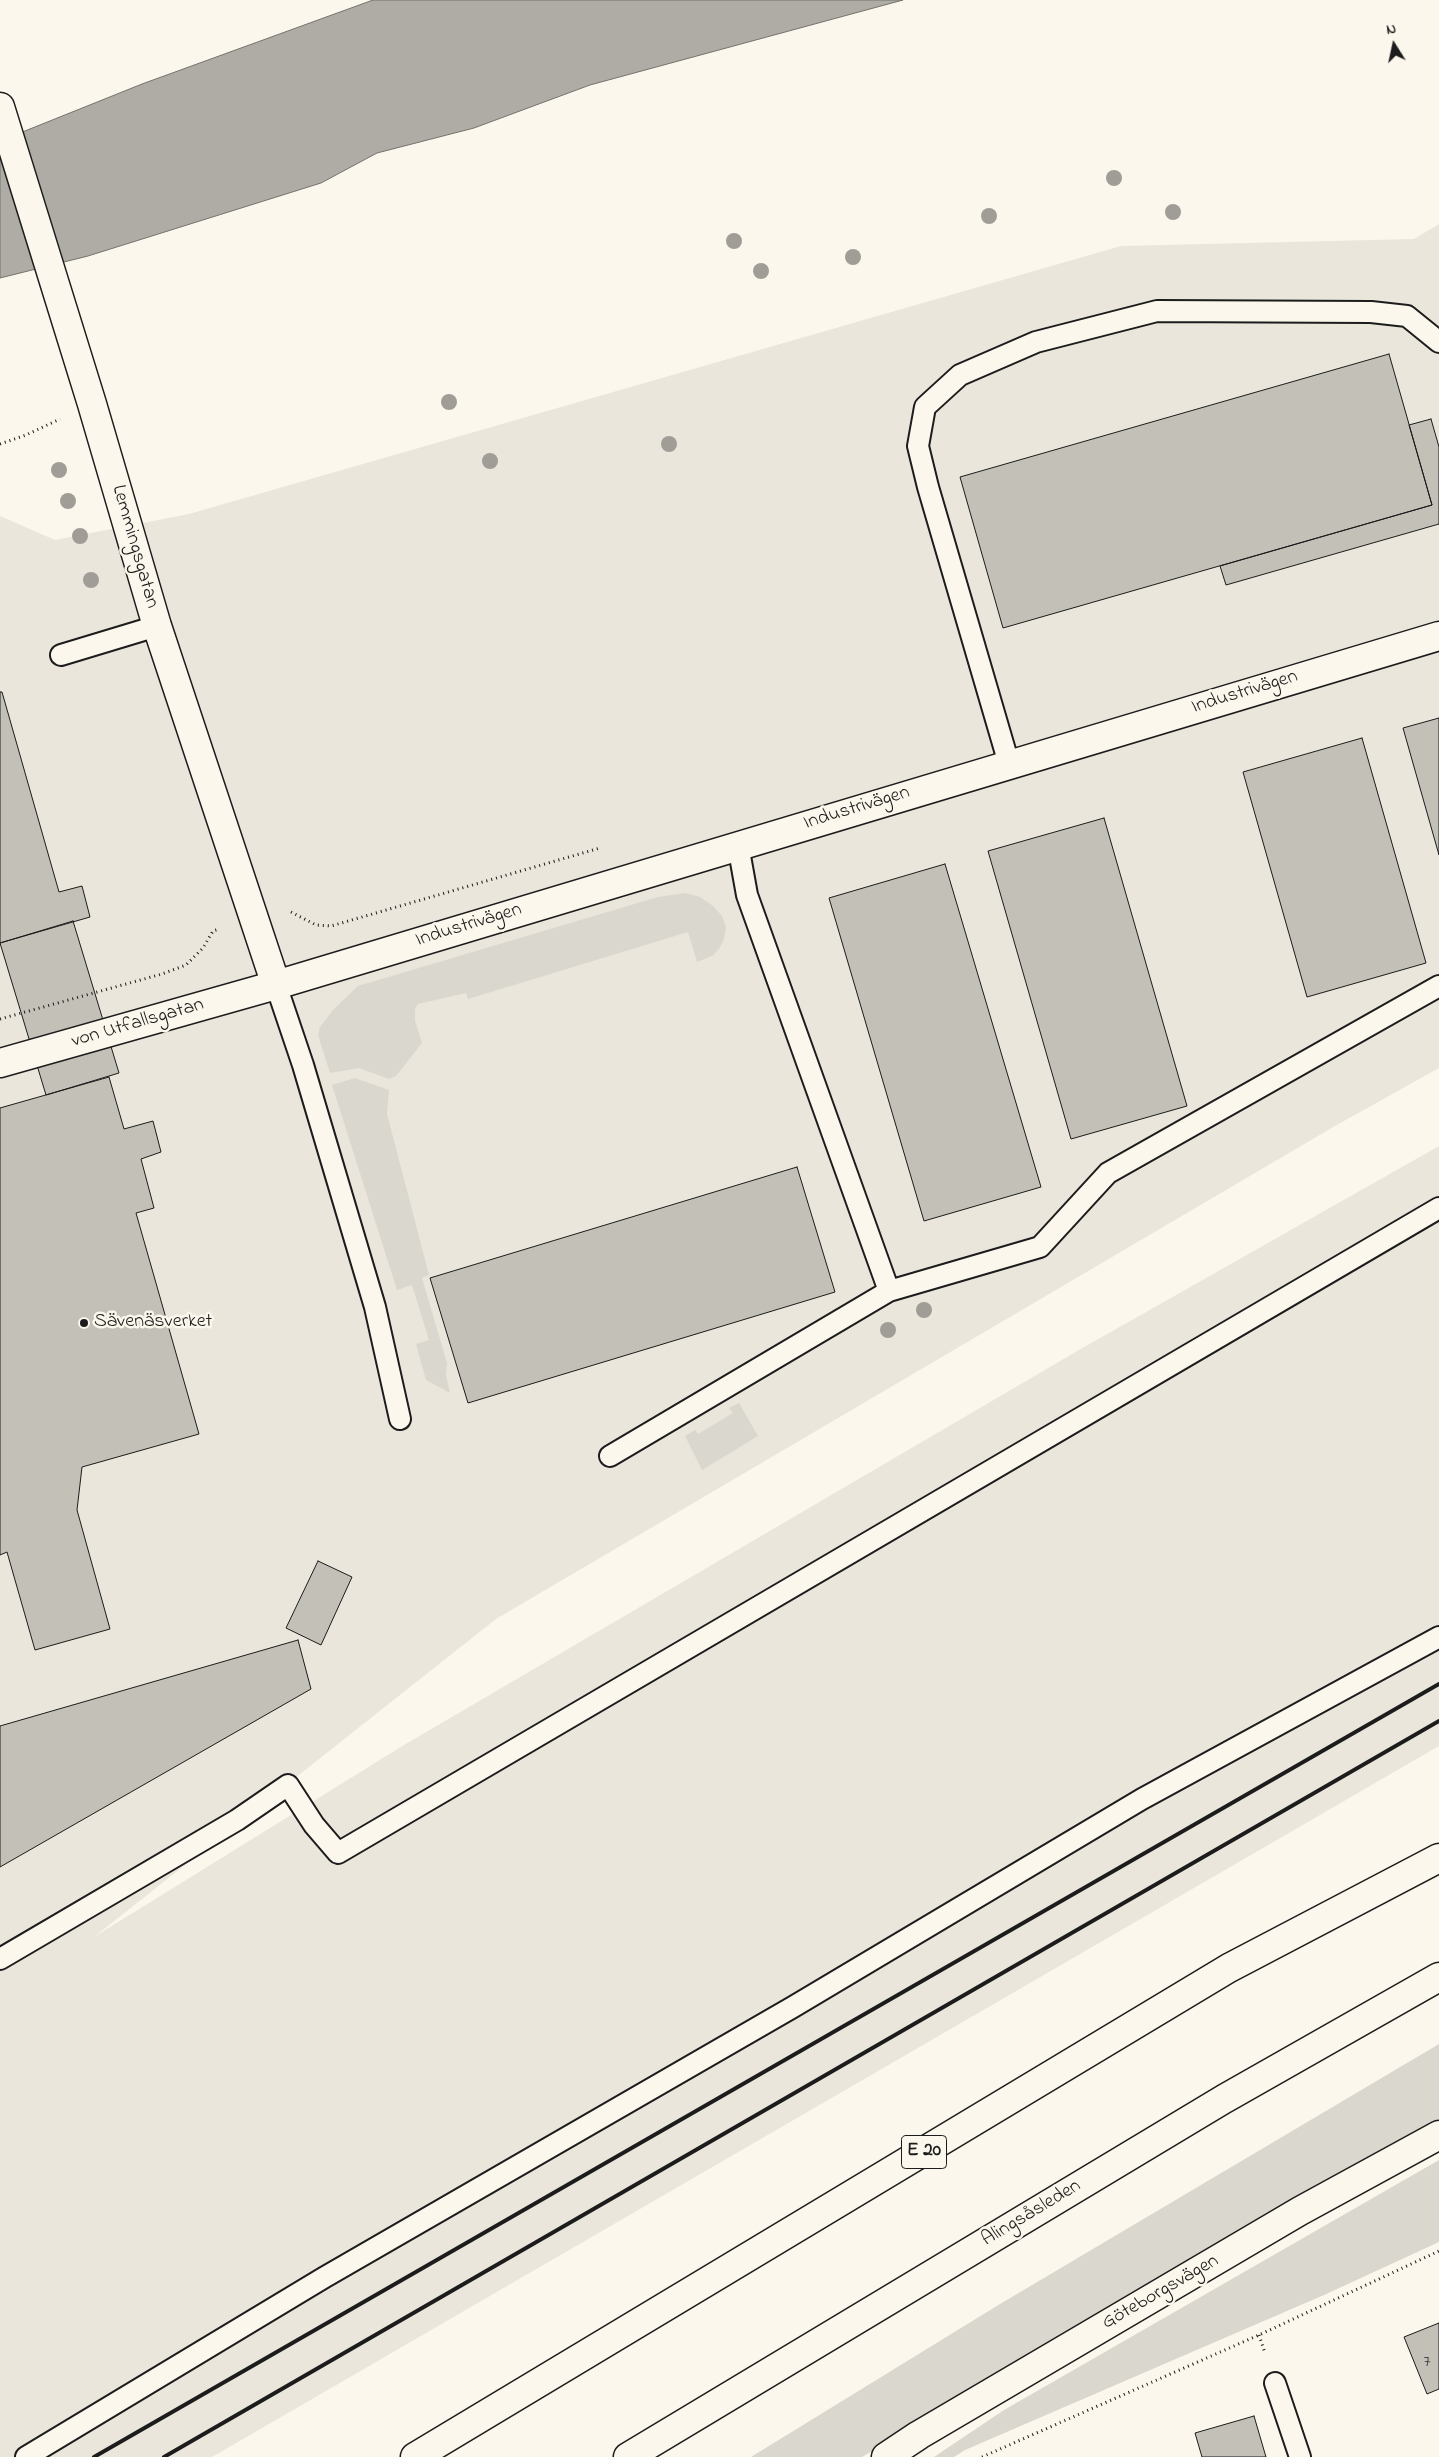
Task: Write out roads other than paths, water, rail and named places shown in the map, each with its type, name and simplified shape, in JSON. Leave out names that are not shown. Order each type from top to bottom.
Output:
[{"type":"main road","name":"Lemmingsgatan","points":[[0,107],[92,404],[157,626],[276,985]]},
{"type":"main road","name":"Industrivägen","points":[[276,985],[1439,636]]},
{"type":"main road","name":"von Utfallsgatan","points":[[0,1062],[276,985]]},
{"type":"main road","name":"E 20","points":[[415,2457],[1229,1968],[1439,1858]]},
{"type":"main road","name":"Alingsåsleden","points":[[628,2457],[1224,2098],[1439,1977]]},
{"type":"main road","name":"Göteborgsvägen","points":[[886,2457],[919,2435],[1300,2212],[1439,2135]]},
{"type":"lane","points":[[1008,764],[928,487],[918,446],[925,407],[960,375],[1036,342],[1157,311],[1371,312],[1407,316],[1439,342]]},
{"type":"lane","points":[[61,655],[157,626]]},
{"type":"lane","points":[[738,845],[747,895],[889,1291]]},
{"type":"lane","points":[[276,985],[303,1065],[375,1307],[400,1419]]},
{"type":"lane","points":[[610,1456],[889,1291],[1040,1247],[1108,1173],[1439,986]]},
{"type":"lane","points":[[0,1959],[237,1820],[288,1785],[314,1825],[338,1853],[1439,1208]]},
{"type":"lane","points":[[26,2457],[325,2277],[793,2007],[1142,1799],[1439,1637]]},
{"type":"lane","points":[[1275,2383],[1300,2457]]},
{"type":"railway","points":[[94,2457],[1439,1684]]},
{"type":"railway","points":[[164,2457],[1439,1721]]},
{"type":"place","name":"Sävenäsverket","points":[[84,1323]]}]
